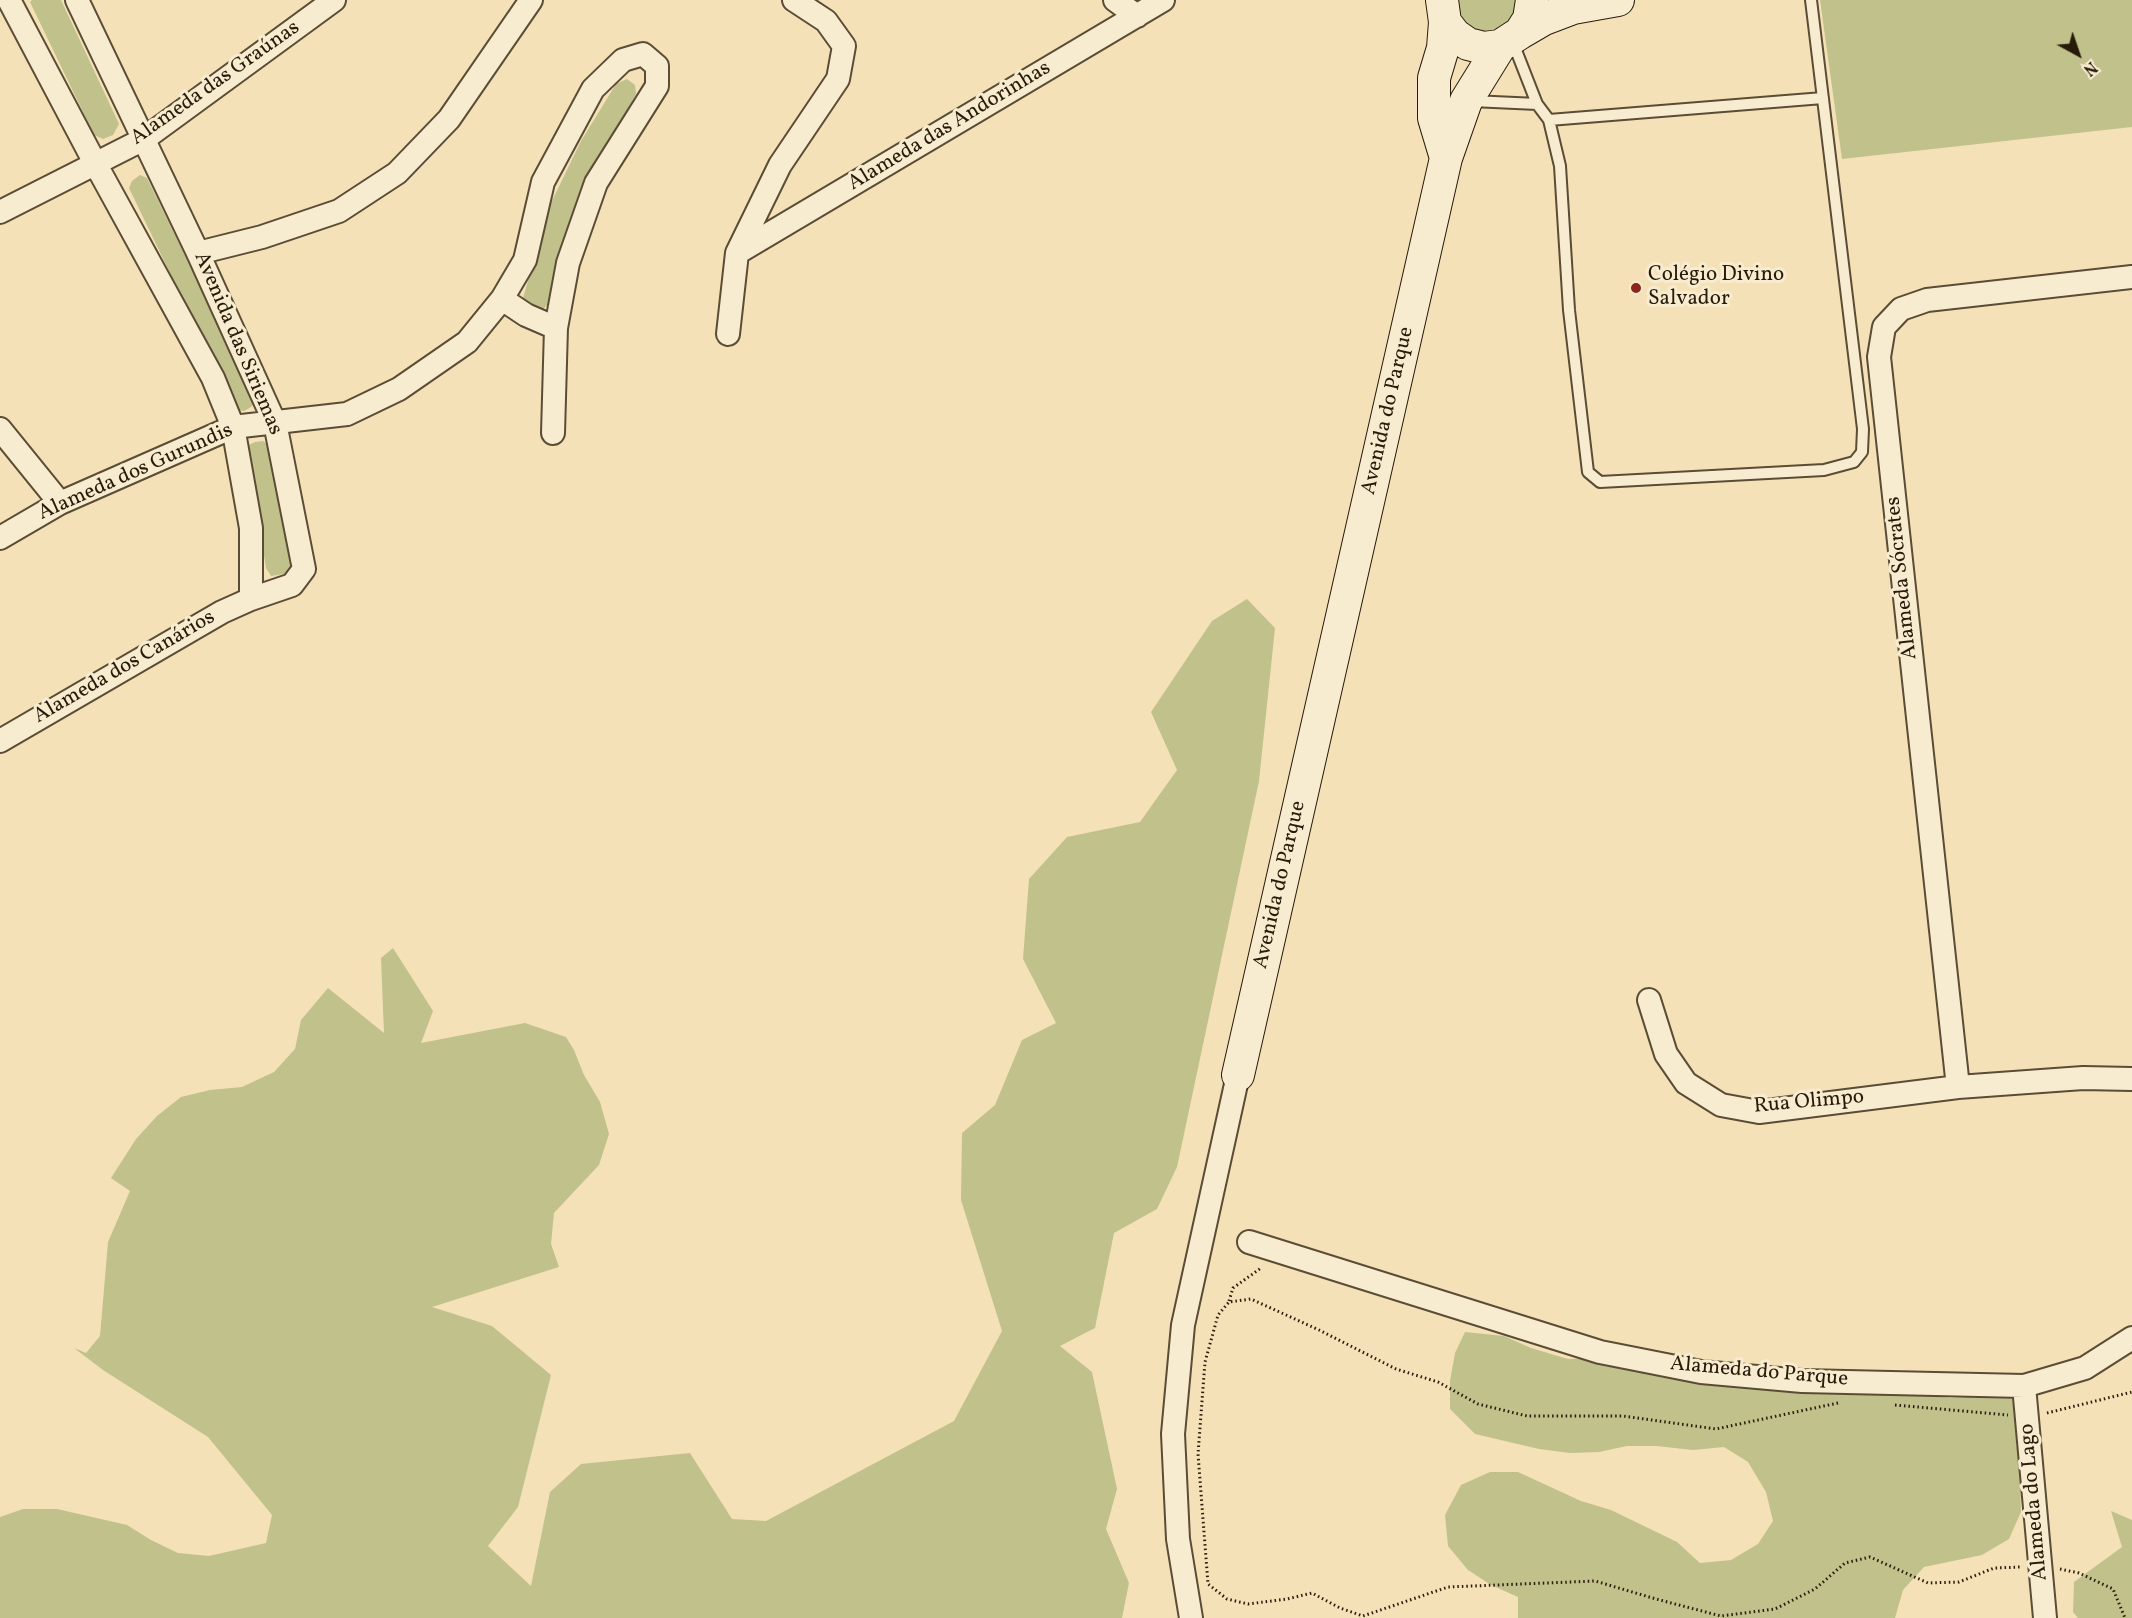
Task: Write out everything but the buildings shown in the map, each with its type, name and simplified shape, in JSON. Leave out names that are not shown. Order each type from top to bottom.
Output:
[{"type":"street","name":"Avenida das Siriemas","points":[[9,0],[213,378],[233,427],[251,528],[251,599],[292,585],[304,569],[275,423],[198,253],[77,0]]},
{"type":"street","name":"Alameda das Graúnas","points":[[0,212],[144,139],[334,0]]},
{"type":"street","points":[[198,253],[262,237],[339,211],[397,173],[449,119],[531,0]]},
{"type":"street","points":[[728,334],[737,253],[780,165],[838,79],[844,46],[826,21],[794,0]]},
{"type":"street","points":[[1114,0],[1137,16]]},
{"type":"street","name":"Alameda das Andorinhas","points":[[737,253],[1163,0]]},
{"type":"street","name":"Avenida do Parque","points":[[1191,1618],[1178,1539],[1173,1434],[1183,1325],[1446,158],[1466,100],[1511,39],[1529,19],[1532,0]]},
{"type":"street","points":[[1443,11],[1455,35],[1468,44],[1484,48],[1511,39],[1544,19],[1573,8],[1618,0]]},
{"type":"street","name":"Avenida do Parque","points":[[1443,11],[1443,48],[1434,78],[1434,118],[1446,158]]},
{"type":"street","name":"Alameda dos Gurundis","points":[[0,538],[60,503],[233,427],[347,414],[399,389],[467,342],[502,299],[525,260],[543,182],[593,89],[623,60],[643,54],[657,66],[657,86],[596,183],[568,262],[556,328]]},
{"type":"street","name":"Alameda Sócrates","points":[[1958,1087],[1879,357],[1884,327],[1900,309],[1927,300],[2132,277]]},
{"type":"street","points":[[502,299],[526,315],[556,328],[553,433]]},
{"type":"street","points":[[0,429],[60,503]]},
{"type":"street","name":"Alameda dos Canários","points":[[0,741],[222,612],[251,599]]},
{"type":"street","name":"Rua Olimpo","points":[[1648,1000],[1666,1054],[1686,1083],[1721,1105],[1759,1112],[1958,1087],[2083,1078],[2132,1079]]},
{"type":"street","name":"Alameda do Parque","points":[[1249,1242],[1600,1352],[1701,1372],[1802,1381],[2024,1386],[2085,1368],[2132,1338]]},
{"type":"street","name":"Alameda do Lago","points":[[2024,1386],[2045,1618]]},
{"type":"lane","points":[[1511,39],[1537,104],[1549,120],[1560,166],[1569,310],[1588,472],[1600,482],[1824,470],[1854,462],[1862,452],[1863,429],[1811,0]]},
{"type":"lane","points":[[1549,120],[1823,98]]},
{"type":"lane","points":[[1466,100],[1537,104]]},
{"type":"path","points":[[1281,1253],[1233,1288],[1229,1302],[1218,1315],[1205,1362],[1198,1455],[1208,1584],[1227,1599],[1248,1604],[1312,1593],[1340,1608],[1363,1616],[1448,1587],[1595,1581],[1721,1616],[1775,1609],[1815,1589],[1845,1563],[1870,1557],[1928,1583],[1959,1582],[1994,1569],[2040,1565],[2079,1573],[2113,1589],[2125,1618]]},
{"type":"path","points":[[1229,1302],[1251,1299],[1319,1330],[1396,1370],[1438,1382],[1478,1404],[1527,1416],[1623,1416],[1716,1429],[1839,1403]]},
{"type":"path","points":[[1894,1405],[2027,1417],[2132,1392]]},
{"type":"green space","points":[[32,0],[61,0],[119,124],[113,135],[103,139],[94,135],[30,2]]},
{"type":"green space","points":[[1448,0],[1517,0],[1517,4],[1512,17],[1502,27],[1489,32],[1476,32],[1463,27]]},
{"type":"green space","points":[[1820,0],[2132,0],[2132,127],[1842,159]]},
{"type":"green space","points":[[627,79],[635,85],[636,94],[612,137],[554,299],[543,309],[531,307],[523,298],[550,205],[581,141],[616,84]]},
{"type":"green space","points":[[140,175],[147,178],[256,401],[244,411],[236,410],[129,188],[132,181]]},
{"type":"green space","points":[[263,441],[270,446],[291,567],[284,574],[271,576],[266,568],[247,446]]},
{"type":"green space","points":[[1247,599],[1275,628],[1259,781],[1177,1167],[1157,1209],[1114,1233],[1095,1328],[1060,1346],[1092,1372],[1117,1489],[1106,1529],[1129,1583],[1122,1618],[0,1618],[0,1517],[23,1509],[57,1509],[127,1525],[178,1553],[209,1556],[266,1543],[272,1515],[208,1437],[103,1370],[74,1348],[86,1353],[100,1336],[108,1242],[130,1191],[111,1178],[136,1139],[157,1116],[181,1097],[210,1090],[242,1087],[274,1072],[295,1049],[301,1020],[328,988],[384,1033],[381,958],[393,948],[433,1011],[421,1043],[525,1023],[566,1037],[600,1102],[609,1134],[599,1165],[554,1213],[551,1244],[559,1267],[432,1307],[492,1326],[551,1375],[518,1507],[488,1546],[531,1586],[550,1492],[581,1464],[690,1453],[732,1519],[766,1521],[954,1421],[1002,1331],[961,1200],[962,1133],[995,1105],[1022,1040],[1056,1023],[1023,959],[1029,879],[1067,837],[1140,822],[1177,770],[1151,712],[1212,621]]},
{"type":"green space","points":[[1465,1332],[1504,1336],[1531,1348],[1568,1359],[1596,1358],[1825,1382],[1886,1394],[1951,1398],[2011,1395],[2021,1421],[2024,1453],[2020,1483],[2021,1512],[2009,1539],[1982,1555],[1924,1567],[1903,1590],[1895,1618],[1518,1618],[1518,1597],[1491,1585],[1468,1570],[1448,1546],[1445,1515],[1461,1485],[1490,1472],[1518,1472],[1581,1501],[1611,1510],[1677,1542],[1700,1563],[1731,1560],[1758,1544],[1773,1521],[1766,1492],[1748,1462],[1724,1447],[1693,1450],[1627,1446],[1599,1452],[1570,1453],[1539,1449],[1475,1434],[1450,1409],[1450,1381],[1455,1353]]},
{"type":"green space","points":[[2111,1511],[2132,1520],[2132,1618],[2078,1618],[2073,1612],[2074,1582],[2122,1547]]},
{"type":"place","name":"Colégio Divino Salvador","points":[[1636,288]]}]
